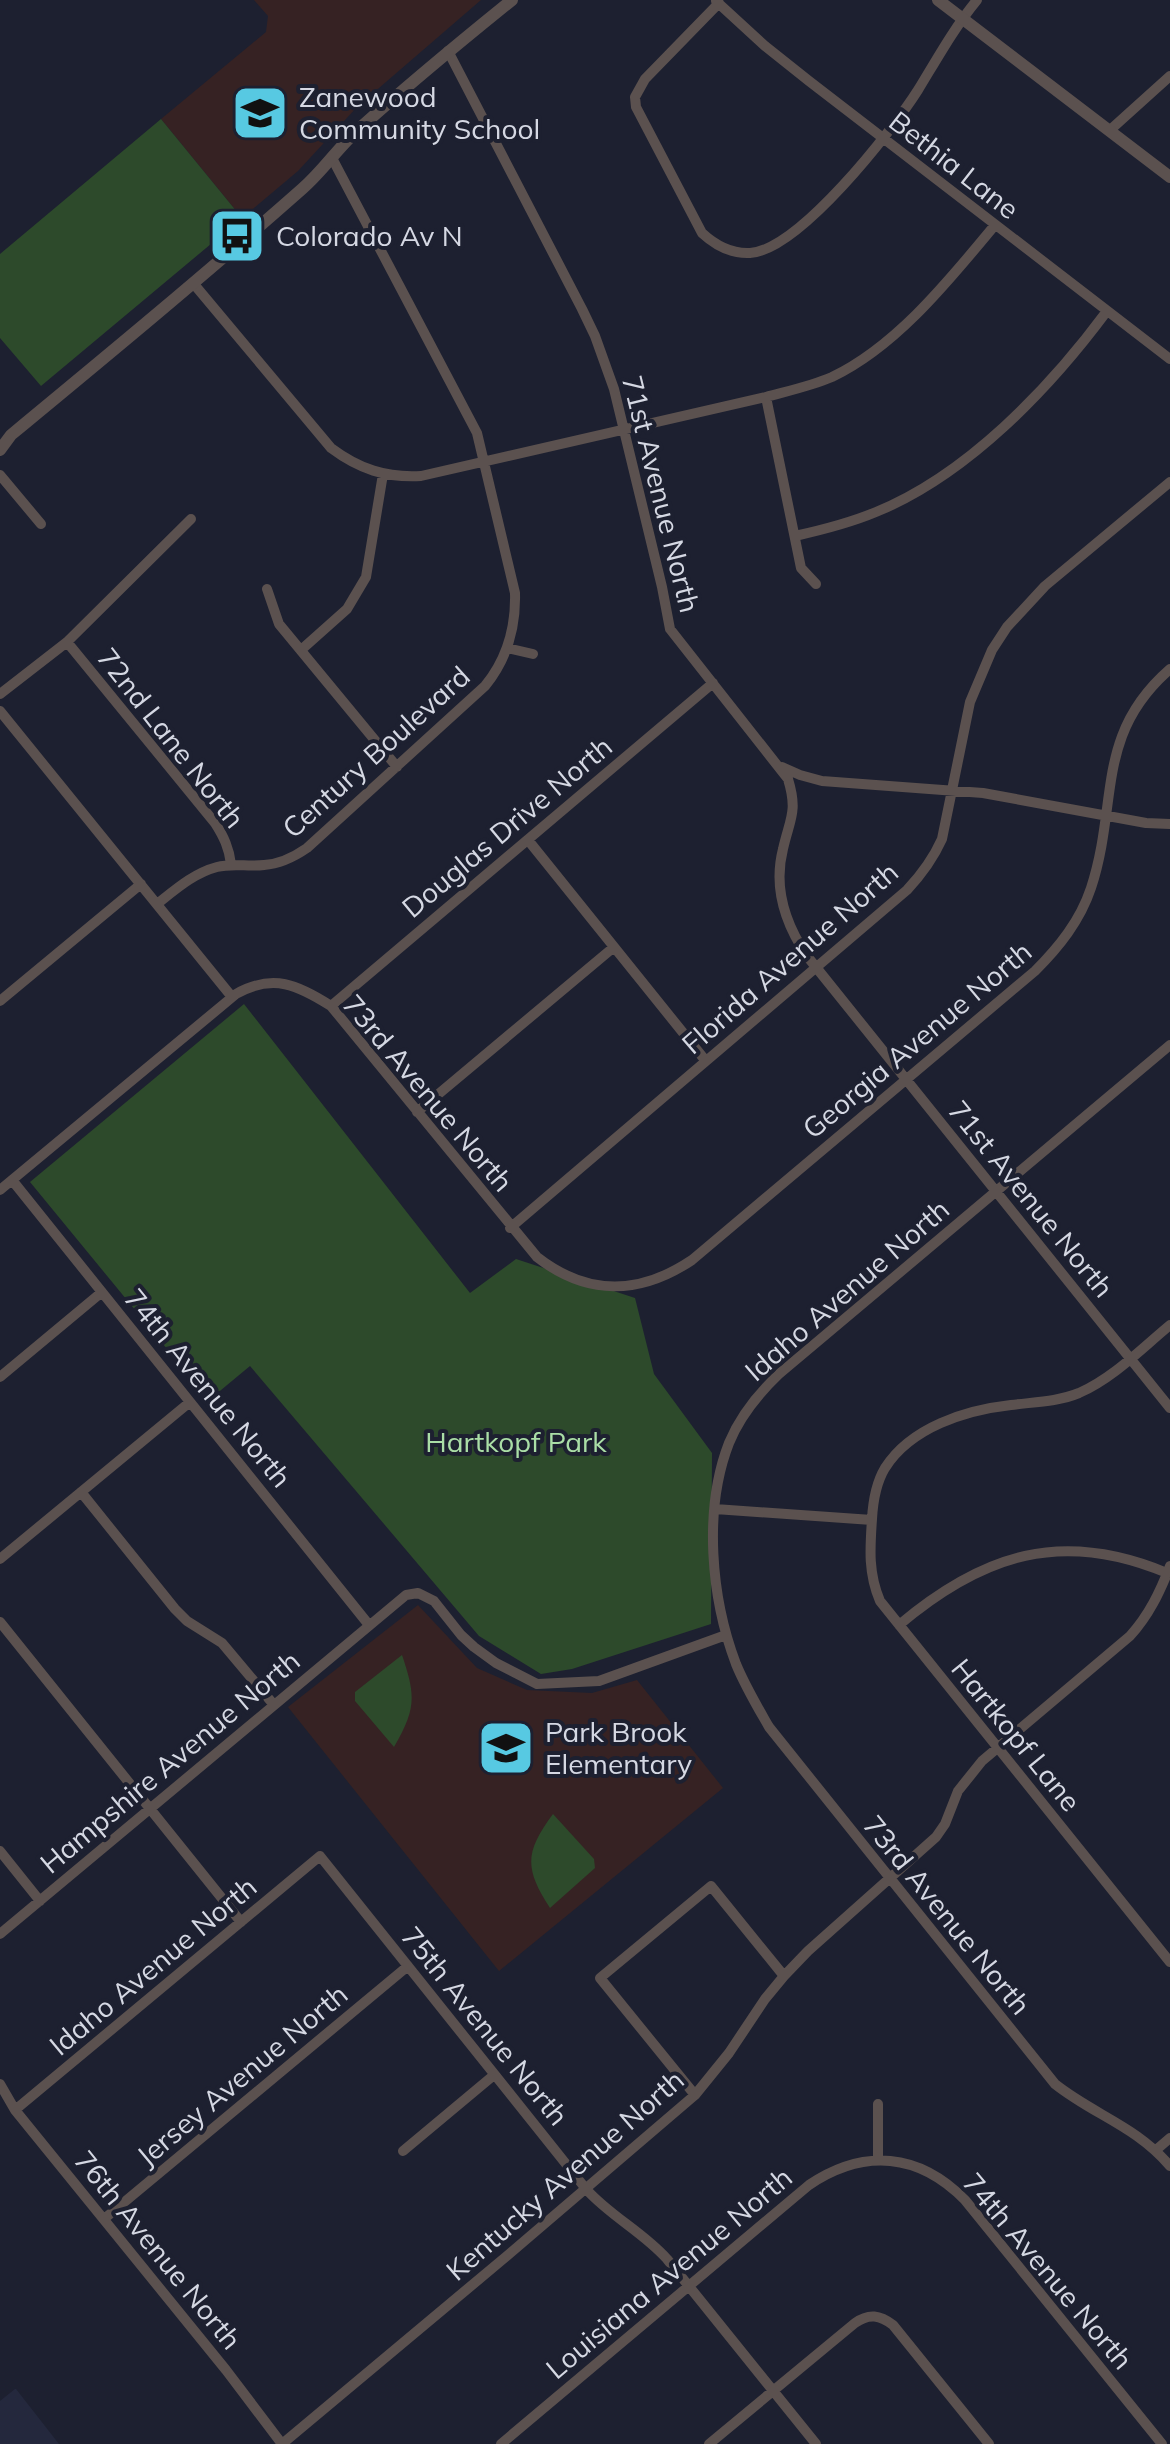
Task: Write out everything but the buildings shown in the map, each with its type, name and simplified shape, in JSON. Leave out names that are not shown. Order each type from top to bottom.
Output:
[{"type":"street","points":[[0,450],[6,438],[194,284],[318,174],[360,128],[512,0]]},
{"type":"street","points":[[938,0],[1170,178]]},
{"type":"street","points":[[717,2],[645,79],[636,97],[638,114],[702,233],[724,249],[750,253],[786,239],[847,180],[918,90],[962,18],[978,0]]},
{"type":"street","name":"Bethia Lane","points":[[717,2],[765,46],[1170,360]]},
{"type":"street","name":"71st Avenue North","points":[[448,51],[595,336],[610,375],[670,629],[788,779],[794,812],[782,850],[780,872],[781,894],[794,938],[1170,1408]]},
{"type":"street","points":[[1109,131],[1170,76]]},
{"type":"street","name":"Century Boulevard","points":[[157,904],[198,874],[230,864],[264,865],[294,857],[308,848],[485,686],[496,673],[507,648],[516,610],[485,461],[470,418],[332,158]]},
{"type":"street","points":[[194,284],[330,448],[346,460],[383,474],[421,476],[766,397],[834,376],[868,355],[908,322],[995,225]]},
{"type":"street","points":[[795,536],[878,512],[940,478],[1014,416],[1107,311]]},
{"type":"street","points":[[766,397],[801,568],[816,584]]},
{"type":"street","points":[[301,650],[348,609],[366,578],[383,474]]},
{"type":"street","points":[[0,475],[41,524]]},
{"type":"street","name":"Florida Avenue North","points":[[510,1228],[922,875],[942,839],[970,702],[992,650],[1046,586],[1170,482]]},
{"type":"street","points":[[0,694],[67,642],[191,520]]},
{"type":"street","points":[[267,589],[280,624],[396,768]]},
{"type":"street","name":"72nd Lane North","points":[[67,642],[215,823],[230,851],[230,864]]},
{"type":"street","points":[[507,648],[533,654]]},
{"type":"street","points":[[1106,816],[1114,762],[1126,722],[1150,687],[1170,669]]},
{"type":"street","name":"Douglas Drive North","points":[[331,1006],[713,683]]},
{"type":"street","points":[[0,711],[232,997],[0,1190]]},
{"type":"street","points":[[779,765],[822,780],[983,793],[1170,824]]},
{"type":"street","name":"Georgia Avenue North","points":[[692,1260],[1035,971],[1068,933],[1091,888],[1106,816]]},
{"type":"street","points":[[528,840],[704,1060]]},
{"type":"street","points":[[0,1000],[141,884]]},
{"type":"street","points":[[418,1112],[614,947]]},
{"type":"street","name":"73rd Avenue North","points":[[232,997],[250,986],[280,982],[331,1006],[510,1228],[554,1270],[593,1285],[613,1287],[656,1280],[692,1260]]},
{"type":"street","name":"Idaho Avenue North","points":[[732,1652],[715,1576],[716,1510],[721,1468],[730,1442],[758,1394],[1170,1044]]},
{"type":"street","name":"74th Avenue North","points":[[12,1180],[369,1625]]},
{"type":"street","points":[[0,1377],[102,1292]]},
{"type":"street","points":[[716,1510],[872,1520],[876,1486],[884,1469],[910,1441],[933,1427],[985,1409],[1057,1400],[1078,1393],[1096,1384],[1170,1325]]},
{"type":"street","points":[[0,1559],[190,1402]]},
{"type":"street","points":[[81,1492],[175,1609],[222,1643],[274,1705]]},
{"type":"street","name":"Hartkopf Lane","points":[[872,1520],[870,1557],[880,1601],[1170,1962]]},
{"type":"street","points":[[899,1625],[926,1602],[978,1571],[1006,1560],[1036,1554],[1096,1553],[1169,1569]]},
{"type":"street","name":"Kentucky Avenue North","points":[[282,2444],[695,2095],[784,1976],[936,1837],[968,1775],[1130,1636],[1154,1604],[1169,1569]]},
{"type":"street","points":[[369,1625],[406,1595],[418,1593],[434,1601],[474,1647],[537,1684],[599,1681],[726,1634]]},
{"type":"street","points":[[0,1622],[242,1922]]},
{"type":"street","name":"Hampshire Avenue North","points":[[0,1934],[369,1625]]},
{"type":"street","name":"73rd Avenue North","points":[[732,1652],[768,1726],[1054,2084],[1089,2109],[1126,2127],[1170,2166]]},
{"type":"street","points":[[0,1851],[40,1901]]},
{"type":"street","name":"Idaho Avenue North","points":[[15,2110],[320,1856]]},
{"type":"street","name":"75th Avenue North","points":[[320,1856],[586,2189],[654,2245],[816,2444]]},
{"type":"street","points":[[695,2095],[600,1978],[711,1886],[784,1976]]},
{"type":"street","name":"Jersey Avenue North","points":[[104,2219],[408,1966]]},
{"type":"street","points":[[403,2151],[494,2075]]},
{"type":"street","name":"76th Avenue North","points":[[0,2084],[15,2110],[282,2444]]},
{"type":"street","points":[[878,2104],[878,2160]]},
{"type":"street","points":[[1156,2150],[1170,2138]]},
{"type":"street","name":"74th Avenue North","points":[[878,2160],[917,2167],[935,2175],[965,2200],[1162,2444]]},
{"type":"street","name":"Louisiana Avenue North","points":[[501,2444],[824,2175],[842,2166],[878,2160]]},
{"type":"street","points":[[709,2444],[855,2323],[875,2316],[893,2325],[990,2444]]},
{"type":"shaded area","name":"Zanewood Community School","points":[[254,0],[481,0],[357,107],[298,171],[242,218],[161,119],[266,32],[268,16]]},
{"type":"shaded area","name":"Park Brook Elementary","points":[[418,1605],[477,1668],[527,1690],[592,1693],[637,1680],[723,1788],[499,1971],[288,1707]]},
{"type":"shaded area","points":[[16,2389],[59,2444],[0,2444],[0,2401]]},
{"type":"green space","points":[[161,119],[242,218],[41,386],[0,338],[0,254]]},
{"type":"green space","name":"Hartkopf Park","points":[[244,1004],[470,1293],[516,1259],[635,1298],[654,1374],[712,1453],[711,1624],[572,1669],[541,1674],[479,1636],[250,1366],[209,1400],[30,1182]]},
{"type":"green space","points":[[402,1655],[412,1702],[394,1747],[355,1701],[355,1692]]},
{"type":"green space","points":[[553,1814],[594,1859],[595,1868],[550,1908],[536,1882],[531,1860],[537,1839]]},
{"type":"place","name":"Zanewood Community School","points":[[260,113]]},
{"type":"place","name":"Colorado Av N","points":[[237,236]]},
{"type":"place","name":"Park Brook Elementary","points":[[506,1748]]}]
